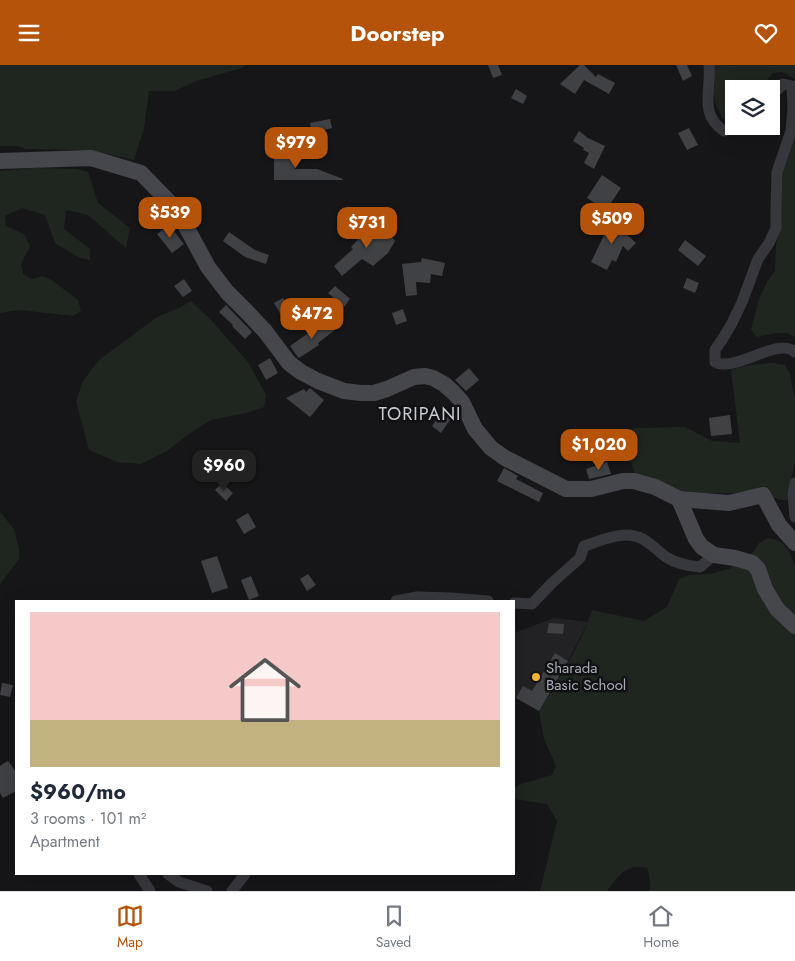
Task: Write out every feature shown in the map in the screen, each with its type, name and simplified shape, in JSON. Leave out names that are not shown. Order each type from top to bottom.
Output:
[{"type":"street","points":[[709,65],[707,102],[710,115],[715,125],[725,131]]},
{"type":"street","points":[[780,87],[783,84],[792,86],[793,109],[791,131],[778,172],[776,228],[758,259],[732,323],[715,350],[715,362],[723,365],[739,362],[779,347],[791,349],[795,352]]},
{"type":"street","points":[[0,161],[91,158],[142,173],[176,210],[208,267],[227,293],[265,331],[289,363],[300,372],[318,381],[344,391],[374,393],[406,382],[414,377],[426,376],[433,378],[444,384],[462,402],[475,429],[491,448],[505,458],[555,485],[575,490],[591,489],[623,481],[634,481],[655,487],[679,499],[729,503],[763,495],[779,525],[795,542]]},
{"type":"street","points":[[795,483],[792,495],[795,517]]},
{"type":"street","points":[[679,499],[696,539],[702,547],[714,555],[752,563],[758,569],[765,589],[777,609],[795,627]]},
{"type":"street","points":[[515,609],[532,604],[580,558],[584,546],[610,537],[626,535],[644,538],[667,558],[684,565],[700,567],[714,555]]},
{"type":"street","points":[[401,600],[426,597],[476,600]]},
{"type":"street","points":[[515,603],[532,604]]},
{"type":"street","points":[[140,875],[150,891]]},
{"type":"street","points":[[169,875],[179,882],[207,891]]},
{"type":"street","points":[[232,891],[244,875]]},
{"type":"shaded area","points":[[0,65],[246,65],[242,68],[196,81],[175,91],[149,91],[144,128],[134,160],[103,153],[76,150],[26,149],[17,146],[0,146]]},
{"type":"shaded area","points":[[715,65],[795,65],[795,79],[782,72],[773,73],[767,80],[725,80],[725,119],[723,119],[716,105],[714,94]]},
{"type":"shaded area","points":[[795,128],[795,337],[787,333],[777,333],[756,337],[751,329],[759,299],[768,280],[775,271],[776,245],[780,229],[783,164]]},
{"type":"shaded area","points":[[33,168],[77,169],[88,172],[98,203],[130,228],[126,248],[88,215],[66,210],[64,229],[90,249],[90,260],[80,258],[55,243],[45,215],[22,208],[5,216],[6,226],[24,234],[30,246],[21,264],[23,274],[32,279],[43,276],[53,281],[78,300],[81,311],[73,316],[20,310],[0,313],[0,171]]},
{"type":"shaded area","points":[[191,301],[211,320],[248,362],[266,395],[264,407],[247,413],[211,420],[167,451],[141,464],[117,462],[89,450],[76,401],[83,381],[99,360],[157,317]]},
{"type":"shaded area","points":[[771,363],[785,365],[790,374],[795,399],[795,461],[787,501],[763,495],[743,493],[708,493],[688,496],[637,480],[627,449],[633,428],[685,427],[712,441],[740,443],[731,370],[750,365]]},
{"type":"shaded area","points":[[0,512],[14,529],[19,549],[19,559],[0,584]]},
{"type":"shaded area","points":[[768,538],[779,541],[786,547],[795,566],[795,891],[649,891],[650,882],[647,868],[633,867],[623,872],[607,891],[540,891],[557,821],[547,804],[515,799],[515,787],[552,775],[556,766],[544,739],[539,711],[582,636],[592,610],[644,621],[667,607],[679,579],[689,575],[710,574],[729,569],[753,552],[759,543]]},
{"type":"shaded area","name":"Sharada Basic School","points":[[554,618],[588,622],[539,711],[516,698],[515,696],[515,633]]},
{"type":"building","points":[[488,65],[498,65],[502,75],[493,78]]},
{"type":"building","points":[[580,65],[584,65],[596,77],[598,74],[615,83],[609,94],[584,80],[575,94],[560,84]]},
{"type":"building","points":[[676,65],[687,65],[692,76],[683,81]]},
{"type":"building","points":[[516,89],[527,96],[523,104],[511,98]]},
{"type":"building","points":[[330,119],[332,128],[312,133],[310,123]]},
{"type":"building","points":[[689,128],[698,145],[687,150],[678,133]]},
{"type":"building","points":[[579,131],[588,138],[605,146],[594,169],[584,163],[589,153],[573,141]]},
{"type":"building","points":[[294,150],[295,169],[317,169],[343,180],[274,180],[274,152]]},
{"type":"building","points":[[602,175],[621,188],[606,210],[587,198]]},
{"type":"building","points":[[612,219],[627,231],[625,233],[636,243],[628,251],[623,246],[616,262],[612,260],[607,270],[591,262]]},
{"type":"building","points":[[378,222],[387,235],[389,233],[395,241],[388,253],[373,266],[362,259],[342,276],[334,266],[353,249],[351,247],[367,230]]},
{"type":"building","points":[[169,225],[184,244],[172,253],[157,234]]},
{"type":"building","points":[[229,232],[255,250],[269,255],[266,264],[245,257],[223,241]]},
{"type":"building","points":[[685,240],[706,256],[698,266],[678,250]]},
{"type":"building","points":[[422,258],[445,263],[442,276],[431,274],[430,283],[416,282],[417,295],[406,296],[402,264],[421,262]]},
{"type":"building","points":[[687,278],[699,283],[695,293],[683,288]]},
{"type":"building","points":[[184,279],[192,291],[183,297],[174,286]]},
{"type":"building","points":[[335,286],[350,299],[344,307],[328,293]]},
{"type":"building","points":[[283,298],[291,312],[282,317],[274,303]]},
{"type":"building","points":[[226,305],[252,332],[245,339],[219,312]]},
{"type":"building","points":[[403,309],[407,321],[396,325],[392,313]]},
{"type":"building","points":[[328,321],[335,330],[318,343],[319,345],[299,358],[290,346],[310,332],[312,334]]},
{"type":"building","points":[[270,358],[278,373],[266,380],[258,365]]},
{"type":"building","points":[[469,368],[479,380],[466,391],[455,380]]},
{"type":"building","points":[[310,388],[324,400],[310,417],[286,398],[304,389],[306,392]]},
{"type":"building","points":[[443,410],[452,417],[441,433],[432,426]]},
{"type":"building","points":[[730,415],[732,434],[711,436],[709,418]]},
{"type":"building","points":[[607,462],[611,474],[589,479],[586,469]]},
{"type":"building","points":[[504,468],[518,476],[516,479],[543,493],[539,502],[497,481]]},
{"type":"building","points":[[222,483],[233,493],[226,501],[215,490]]},
{"type":"building","points":[[248,513],[256,527],[244,534],[236,520]]},
{"type":"building","points":[[217,556],[228,588],[212,593],[201,561]]},
{"type":"building","points":[[308,574],[316,585],[307,591],[300,579]]},
{"type":"building","points":[[251,576],[259,596],[249,600],[241,580]]},
{"type":"building","points":[[549,623],[564,624],[563,634],[547,633]]},
{"type":"building","points":[[555,653],[568,661],[539,711],[516,698],[523,686],[532,691]]},
{"type":"building","points":[[2,683],[13,685],[10,697],[0,695]]},
{"type":"building","points":[[8,761],[15,771],[15,792],[3,798],[0,793],[0,766]]},
{"type":"place","name":"Sharada Basic School","points":[[536,677]]},
{"type":"district","name":"TORIPANI","points":[[420,414]]}]
